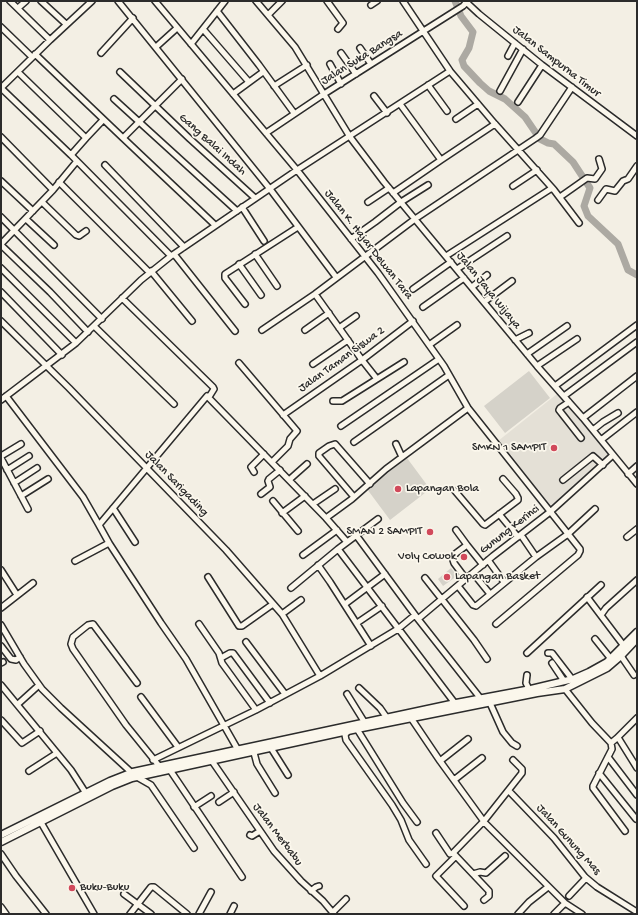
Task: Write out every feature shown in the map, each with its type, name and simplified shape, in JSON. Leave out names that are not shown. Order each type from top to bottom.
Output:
[{"type":"main road","points":[[1,835],[87,796],[110,781],[160,767],[212,761],[253,749],[365,723],[387,718],[411,718],[457,706],[480,698],[572,679],[600,666],[620,654],[624,646],[637,632]]},
{"type":"main road","points":[[134,775],[170,770],[238,750],[272,748],[457,706],[490,703],[537,693],[565,689],[601,672],[637,639]]},
{"type":"main road","points":[[1,842],[39,819]]},
{"type":"street","points":[[10,1],[50,40]]},
{"type":"street","points":[[18,8],[26,1]]},
{"type":"street","points":[[41,1],[66,24]]},
{"type":"street","points":[[92,1],[66,24],[1,88],[172,255],[235,332]]},
{"type":"street","points":[[118,1],[270,189],[336,277]]},
{"type":"street","name":"Jalan K. Hajar Dewan Tara","points":[[155,1],[297,170],[365,256],[429,344],[468,408],[580,548],[580,553],[496,624]]},
{"type":"street","points":[[191,44],[225,1]]},
{"type":"street","name":"Jalan Jaya Wijaya","points":[[256,1],[294,46],[350,137],[389,188],[637,484]]},
{"type":"street","points":[[268,14],[282,1]]},
{"type":"street","points":[[327,1],[343,24],[338,29]]},
{"type":"street","points":[[371,5],[377,1]]},
{"type":"street","points":[[403,1],[450,71],[560,197],[579,223]]},
{"type":"street","name":"Jalan Suka Bangsa","points":[[266,133],[294,113],[453,13],[466,3]]},
{"type":"street","name":"Jalan Sampurna Timur","points":[[466,3],[515,43],[637,136]]},
{"type":"street","points":[[217,11],[294,113]]},
{"type":"street","points":[[101,54],[133,18]]},
{"type":"street","points":[[1,27],[34,55],[215,225]]},
{"type":"street","points":[[156,47],[177,28]]},
{"type":"street","points":[[203,28],[249,82]]},
{"type":"street","points":[[508,56],[515,43]]},
{"type":"street","points":[[360,48],[371,64]]},
{"type":"street","points":[[500,91],[523,49]]},
{"type":"street","points":[[341,53],[356,74]]},
{"type":"street","points":[[330,64],[341,84]]},
{"type":"street","points":[[518,102],[542,64]]},
{"type":"street","points":[[274,86],[306,65]]},
{"type":"street","points":[[1,400],[62,355],[102,319],[150,272],[172,255],[297,170],[450,71]]},
{"type":"street","points":[[18,72],[86,138]]},
{"type":"street","name":"Gang Balai Indah","points":[[120,72],[255,198]]},
{"type":"street","points":[[233,94],[263,72]]},
{"type":"street","points":[[123,138],[182,80]]},
{"type":"street","points":[[428,85],[447,111]]},
{"type":"street","points":[[262,330],[315,294],[415,219],[538,136],[572,87]]},
{"type":"street","points":[[374,96],[387,113]]},
{"type":"street","points":[[114,98],[237,211]]},
{"type":"street","points":[[400,104],[441,160]]},
{"type":"street","points":[[456,120],[478,104]]},
{"type":"street","points":[[71,155],[103,120]]},
{"type":"street","points":[[393,193],[495,124]]},
{"type":"street","points":[[1,137],[53,190]]},
{"type":"street","points":[[560,197],[585,180],[589,178],[595,179],[602,170],[599,159]]},
{"type":"street","points":[[77,161],[53,190],[1,245],[50,292],[88,332]]},
{"type":"street","points":[[105,165],[184,247]]},
{"type":"street","points":[[598,200],[606,189],[615,191],[623,181],[628,179],[637,166]]},
{"type":"street","points":[[513,186],[537,170]]},
{"type":"street","points":[[1,181],[33,211]]},
{"type":"street","points":[[60,182],[150,272],[192,321]]},
{"type":"street","points":[[351,239],[401,202],[428,185]]},
{"type":"street","points":[[368,202],[389,188]]},
{"type":"street","points":[[446,256],[552,188]]},
{"type":"street","points":[[42,202],[76,235],[86,231]]},
{"type":"street","points":[[242,207],[264,241]]},
{"type":"street","points":[[1,217],[14,232],[102,319]]},
{"type":"street","points":[[26,219],[54,245]]},
{"type":"street","points":[[245,304],[224,276],[226,273],[298,227]]},
{"type":"street","points":[[457,269],[507,236]]},
{"type":"street","points":[[255,254],[277,286]]},
{"type":"street","points":[[414,288],[451,262]]},
{"type":"street","points":[[239,264],[261,295]]},
{"type":"street","points":[[1,268],[76,343]]},
{"type":"street","points":[[472,287],[487,275]]},
{"type":"street","points":[[423,307],[464,278]]},
{"type":"street","points":[[484,302],[512,281]]},
{"type":"street","points":[[1,292],[62,355]]},
{"type":"street","points":[[315,294],[377,379]]},
{"type":"street","points":[[99,525],[206,396],[209,397],[214,389],[122,298]]},
{"type":"street","points":[[305,330],[329,313]]},
{"type":"street","points":[[339,328],[356,316]]},
{"type":"street","name":"Jalan Sarigading","points":[[1,320],[226,550],[282,614],[320,676]]},
{"type":"street","name":"Jalan Taman Siswa 2","points":[[283,415],[362,360],[413,321]]},
{"type":"street","points":[[429,344],[457,325]]},
{"type":"street","points":[[555,386],[637,325]]},
{"type":"street","points":[[94,326],[174,404]]},
{"type":"street","points":[[527,354],[567,326]]},
{"type":"street","points":[[515,340],[529,333]]},
{"type":"street","points":[[537,366],[577,339]]},
{"type":"street","points":[[313,364],[348,340]]},
{"type":"street","points":[[564,396],[637,342]]},
{"type":"street","points":[[341,426],[439,359]]},
{"type":"street","points":[[333,401],[342,401],[404,362]]},
{"type":"street","points":[[239,363],[297,432],[290,439],[288,446],[272,462]]},
{"type":"street","points":[[354,442],[449,375]]},
{"type":"street","points":[[583,418],[637,376]]},
{"type":"street","points":[[6,396],[83,497],[109,543],[186,660],[238,750]]},
{"type":"street","points":[[209,397],[313,504],[347,542]]},
{"type":"street","points":[[569,402],[559,410],[581,438]]},
{"type":"street","points":[[326,518],[370,484],[386,469],[468,408]]},
{"type":"street","points":[[601,440],[637,412]]},
{"type":"street","points":[[593,430],[603,422],[618,414]]},
{"type":"street","points":[[21,444],[1,457],[28,509]]},
{"type":"street","points":[[354,497],[319,456],[319,453],[335,444],[370,484]]},
{"type":"street","points":[[396,444],[402,457]]},
{"type":"street","points":[[254,472],[251,467],[264,454]]},
{"type":"street","name":"Gunung Kerinci","points":[[153,760],[270,703],[320,676],[372,646],[417,617],[442,600],[488,560],[550,512],[614,455]]},
{"type":"street","points":[[7,470],[29,456]]},
{"type":"street","points":[[563,480],[594,456],[603,465]]},
{"type":"street","points":[[289,480],[307,464]]},
{"type":"street","points":[[628,474],[637,466]]},
{"type":"street","points":[[14,483],[37,468]]},
{"type":"street","points":[[261,494],[270,487],[268,481],[269,479],[280,470]]},
{"type":"street","points":[[21,496],[48,479]]},
{"type":"street","points":[[455,491],[483,524],[486,524],[515,502],[518,498],[503,479]]},
{"type":"street","points":[[313,504],[335,489]]},
{"type":"street","points":[[282,513],[305,496]]},
{"type":"street","points":[[273,501],[298,531]]},
{"type":"street","points":[[113,508],[135,542]]},
{"type":"street","points":[[458,586],[475,606],[536,557],[568,534],[595,509]]},
{"type":"street","points":[[499,514],[520,536],[536,557]]},
{"type":"street","points":[[291,588],[338,549],[378,519]]},
{"type":"street","points":[[627,537],[637,529]]},
{"type":"street","points":[[303,555],[337,530]]},
{"type":"street","points":[[456,530],[482,565]]},
{"type":"street","points":[[356,535],[480,698]]},
{"type":"street","points":[[75,561],[109,543]]},
{"type":"street","points":[[466,579],[454,563],[455,554],[467,545]]},
{"type":"street","points":[[338,549],[457,706]]},
{"type":"street","points":[[488,560],[504,582]]},
{"type":"street","points":[[318,565],[372,646]]},
{"type":"street","points":[[1,570],[17,595]]},
{"type":"street","points":[[473,573],[490,594]]},
{"type":"street","points":[[345,604],[385,574]]},
{"type":"street","points":[[208,577],[240,627],[273,604]]},
{"type":"street","points":[[425,578],[474,640],[487,659]]},
{"type":"street","points":[[601,615],[606,608],[637,580]]},
{"type":"street","points":[[1,608],[33,583]]},
{"type":"street","points":[[527,653],[586,597],[601,585]]},
{"type":"street","points":[[586,597],[624,646]]},
{"type":"street","points":[[282,614],[301,600]]},
{"type":"street","points":[[357,623],[382,606]]},
{"type":"street","points":[[137,683],[94,624],[88,625],[72,637],[71,644],[73,649],[126,725],[160,767]]},
{"type":"street","points":[[199,624],[219,653],[222,662],[256,710]]},
{"type":"street","points":[[1,625],[3,633],[39,685],[61,708],[134,775],[150,785],[194,848]]},
{"type":"street","points":[[594,639],[611,659]]},
{"type":"street","points":[[246,642],[285,694]]},
{"type":"street","points":[[1,646],[11,659],[16,660],[20,657]]},
{"type":"street","points":[[221,658],[233,653],[270,703]]},
{"type":"street","points":[[548,653],[552,653],[572,679]]},
{"type":"street","points":[[620,654],[634,676]]},
{"type":"street","points":[[552,663],[564,681]]},
{"type":"street","points":[[527,675],[526,683],[528,689]]},
{"type":"street","points":[[18,704],[39,685]]},
{"type":"street","points":[[2,687],[40,731],[87,796]]},
{"type":"street","points":[[359,688],[380,708],[387,718]]},
{"type":"street","points":[[565,689],[592,723],[611,743],[612,749],[593,786],[594,790],[625,831]]},
{"type":"street","points":[[347,694],[365,723]]},
{"type":"street","points":[[141,697],[178,747]]},
{"type":"street","points":[[490,703],[503,732],[512,743],[517,746]]},
{"type":"street","points":[[411,718],[484,821],[565,903],[582,914]]},
{"type":"street","points":[[611,743],[637,718]]},
{"type":"street","points":[[1,720],[22,743],[40,731]]},
{"type":"street","points":[[357,729],[403,803],[417,822]]},
{"type":"street","points":[[348,731],[345,735],[346,740],[392,805],[401,820],[409,840],[426,864]]},
{"type":"street","points":[[617,738],[621,741],[637,768]]},
{"type":"street","points":[[440,760],[468,739]]},
{"type":"street","points":[[272,748],[288,775]]},
{"type":"street","points":[[253,749],[257,764],[275,793]]},
{"type":"street","points":[[29,771],[57,753]]},
{"type":"street","points":[[608,757],[637,795]]},
{"type":"street","points":[[454,780],[482,758]]},
{"type":"street","points":[[464,906],[436,876],[484,821],[522,772],[513,760]]},
{"type":"street","name":"Jalan Merbabu","points":[[212,761],[278,856],[300,882],[334,913]]},
{"type":"street","points":[[170,770],[242,878]]},
{"type":"street","points":[[600,773],[636,820]]},
{"type":"street","name":"Jalan Gunung Mas","points":[[509,790],[554,838],[586,878],[636,910]]},
{"type":"street","points":[[219,802],[234,792]]},
{"type":"street","points":[[194,807],[211,796]]},
{"type":"street","points":[[39,819],[94,914]]},
{"type":"street","points":[[250,835],[252,836],[260,831]]},
{"type":"street","points":[[436,833],[450,854],[454,854],[489,891],[489,896],[484,900]]},
{"type":"street","points":[[1,854],[46,914]]},
{"type":"street","points":[[473,874],[480,872],[486,873],[505,856]]},
{"type":"street","points":[[569,896],[586,878]]},
{"type":"street","points":[[311,891],[319,886]]},
{"type":"street","points":[[518,914],[529,902],[548,886]]},
{"type":"street","points":[[130,914],[151,887],[154,887],[187,914]]},
{"type":"street","points":[[199,914],[211,892]]},
{"type":"street","points":[[124,894],[152,914]]},
{"type":"street","points":[[334,913],[346,899]]},
{"type":"street","points":[[554,914],[565,903]]},
{"type":"street","points":[[230,914],[234,906]]},
{"type":"street","points":[[1,908],[6,914]]},
{"type":"shaded area","points":[[529,371],[550,398],[505,433],[484,406]]},
{"type":"shaded area","name":"SMKN 1 SAMPIT","points":[[557,394],[610,455],[551,507],[498,441]]},
{"type":"shaded area","name":"Lapangan Bola","points":[[407,458],[430,489],[390,520],[367,489]]},
{"type":"shaded area","name":"Lapangan Basket","points":[[451,568],[457,576],[443,586],[438,579]]},
{"type":"waterway","points":[[455,1],[461,16],[473,32],[469,48],[462,60],[464,66],[489,91],[505,99],[525,117],[540,139],[554,144],[573,162],[590,188],[584,206],[588,216],[618,244],[628,270],[637,275]]},
{"type":"place","name":"SMKN 1 SAMPIT","points":[[554,448]]},
{"type":"place","name":"Lapangan Bola","points":[[398,489]]},
{"type":"place","name":"SMAN 2 SAMPIT","points":[[430,532]]},
{"type":"place","name":"Voly Cowok","points":[[464,557]]},
{"type":"place","name":"Lapangan Basket","points":[[447,577]]},
{"type":"place","name":"Buku-Buku","points":[[72,888]]}]
